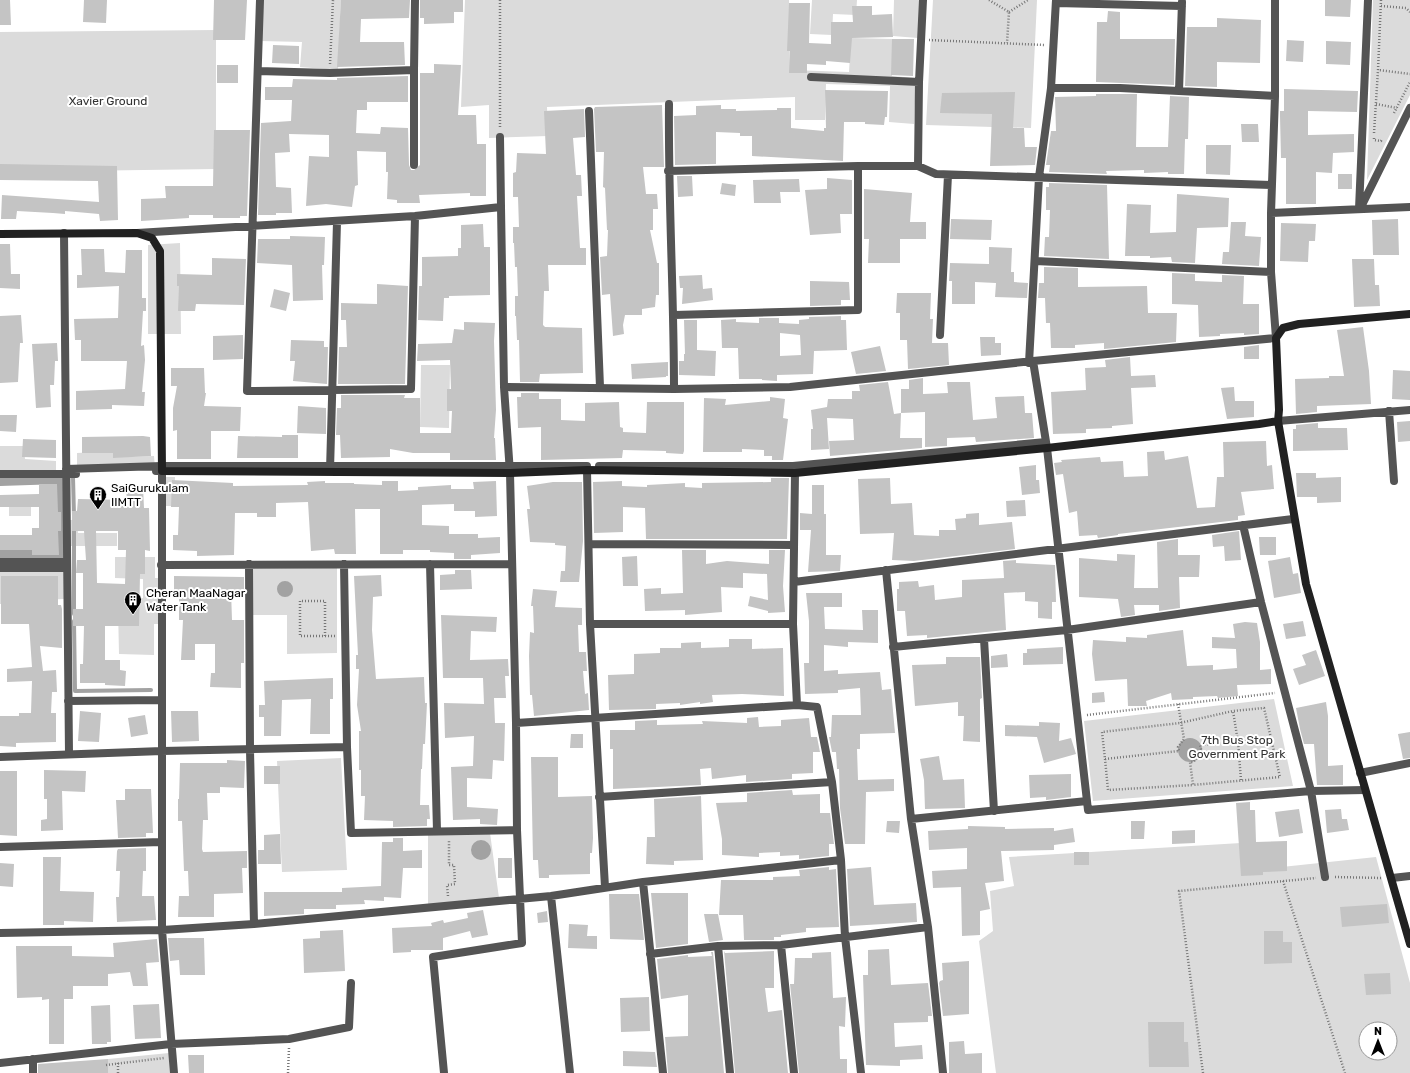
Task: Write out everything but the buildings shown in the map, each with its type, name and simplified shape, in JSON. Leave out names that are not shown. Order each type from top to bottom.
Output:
[{"type":"street","points":[[260,0],[247,391],[411,389],[415,216]]},
{"type":"street","points":[[414,165],[415,0]]},
{"type":"street","points":[[918,166],[919,82],[923,0]]},
{"type":"street","points":[[1275,0],[1275,96],[1271,185],[1271,272],[1276,338],[1279,410],[1278,420],[1306,584],[1410,944]]},
{"type":"street","points":[[1359,209],[1368,0]]},
{"type":"street","points":[[1179,91],[1182,3],[1056,1],[1051,88],[1039,177],[1031,362],[1046,445],[1088,810],[1311,791],[1365,790]]},
{"type":"street","points":[[258,71],[330,73],[414,70]]},
{"type":"street","points":[[811,77],[919,82]]},
{"type":"street","points":[[1051,88],[1120,88],[1275,96]]},
{"type":"street","points":[[669,104],[668,171],[674,315],[674,389]]},
{"type":"street","points":[[1359,209],[1410,108]]},
{"type":"street","points":[[589,111],[600,387]]},
{"type":"street","points":[[444,1073],[432,957],[522,943],[517,830],[516,723],[509,470],[504,387],[500,138]]},
{"type":"street","points":[[674,315],[858,310],[858,166]]},
{"type":"street","points":[[668,171],[918,166],[936,174],[948,175],[1271,185]]},
{"type":"street","points":[[940,335],[948,175]]},
{"type":"street","points":[[0,234],[137,233],[337,222],[501,207]]},
{"type":"street","points":[[1271,213],[1410,207]]},
{"type":"street","points":[[330,468],[337,222]]},
{"type":"street","points":[[64,233],[69,754]]},
{"type":"street","points":[[137,233],[152,238],[160,251],[162,468],[162,930],[174,1073]]},
{"type":"street","points":[[1035,261],[1271,272]]},
{"type":"street","points":[[504,387],[674,389],[790,387],[1276,338],[1283,328],[1299,324],[1410,314]]},
{"type":"street","points":[[0,474],[162,468],[587,470],[795,473],[1278,420],[1410,410]]},
{"type":"street","points":[[1389,411],[1394,481]]},
{"type":"street","points":[[509,470],[793,466],[1046,445]]},
{"type":"street","points":[[587,470],[590,624],[594,718],[605,887]]},
{"type":"street","points":[[795,473],[793,624],[797,705]]},
{"type":"street","points":[[794,582],[1058,550],[1294,519]]},
{"type":"street","points":[[1244,525],[1261,602],[1311,791],[1325,877]]},
{"type":"street","points":[[589,544],[794,545]]},
{"type":"street","points":[[0,562],[67,565]]},
{"type":"street","points":[[250,564],[250,750],[254,924]]},
{"type":"street","points":[[344,564],[347,747],[351,833],[449,830],[517,830]]},
{"type":"street","points":[[430,564],[437,831]]},
{"type":"street","points":[[161,565],[511,564]]},
{"type":"street","points":[[0,568],[67,565]]},
{"type":"street","points":[[886,570],[911,819],[928,927],[943,1073]]},
{"type":"street","points":[[893,647],[1067,630],[1261,602]]},
{"type":"street","points":[[590,624],[793,624]]},
{"type":"street","points":[[984,639],[994,810]]},
{"type":"street","points":[[68,701],[161,700]]},
{"type":"street","points":[[516,723],[797,705],[817,707],[832,782],[841,860],[846,937],[861,1073]]},
{"type":"street","points":[[0,757],[162,751],[347,747]]},
{"type":"street","points":[[1360,773],[1410,763]]},
{"type":"street","points":[[599,797],[832,782]]},
{"type":"street","points":[[911,819],[1087,801]]},
{"type":"street","points":[[0,847],[161,842]]},
{"type":"street","points":[[0,933],[162,930],[254,924],[551,896],[643,882],[841,860]]},
{"type":"street","points":[[1392,878],[1410,876]]},
{"type":"street","points":[[643,882],[663,1073]]},
{"type":"street","points":[[551,896],[570,1073]]},
{"type":"street","points":[[650,954],[718,946],[781,945],[928,927]]},
{"type":"street","points":[[781,945],[794,1073]]},
{"type":"street","points":[[718,946],[730,1073]]},
{"type":"street","points":[[0,1063],[171,1044],[289,1039],[349,1026],[350,983]]},
{"type":"street","points":[[33,1059],[33,1073]]},
{"type":"path","points":[[330,73],[333,0]]},
{"type":"path","points":[[500,0],[500,138]]},
{"type":"path","points":[[989,0],[1009,12]]},
{"type":"path","points":[[1009,12],[1028,0]]},
{"type":"path","points":[[1381,0],[1374,140],[1381,141],[1384,134]]},
{"type":"path","points":[[1381,6],[1406,8],[1410,12]]},
{"type":"path","points":[[1007,44],[1009,12]]},
{"type":"path","points":[[921,39],[1054,45]]},
{"type":"path","points":[[1378,70],[1410,74]]},
{"type":"path","points":[[1394,114],[1410,82]]},
{"type":"path","points":[[1376,104],[1397,108]]},
{"type":"path","points":[[325,636],[325,601],[300,601],[300,636],[325,636],[345,636]]},
{"type":"path","points":[[1077,716],[1284,692]]},
{"type":"path","points":[[1104,759],[1178,751],[1178,747],[1184,739],[1180,723],[1178,704]]},
{"type":"path","points":[[1264,708],[1280,777],[1193,785],[1108,790],[1102,732],[1180,723],[1233,711],[1264,708]]},
{"type":"path","points":[[1233,711],[1238,742],[1241,780]]},
{"type":"path","points":[[1193,785],[1190,762],[1194,762],[1202,753],[1200,745],[1272,739]]},
{"type":"path","points":[[449,830],[449,865],[454,865],[455,884],[448,885],[449,906]]},
{"type":"path","points":[[1203,1073],[1179,891],[1325,877],[1392,878]]},
{"type":"path","points":[[1283,881],[1345,1073]]},
{"type":"path","points":[[288,1073],[289,1039]]},
{"type":"path","points":[[106,1065],[172,1057]]},
{"type":"path","points":[[118,1063],[118,1073]]},
{"type":"green space","points":[[262,0],[341,0],[338,70],[300,67],[302,42],[261,41]]},
{"type":"green space","points":[[465,0],[789,0],[790,70],[849,72],[851,38],[893,39],[892,76],[916,78],[914,124],[889,122],[890,86],[826,84],[825,120],[795,120],[795,97],[547,107],[548,136],[489,138],[489,105],[461,107]]},
{"type":"green space","points":[[812,0],[857,0],[856,15],[833,14],[832,35],[810,34]]},
{"type":"green space","points":[[894,0],[920,0],[918,38],[893,36]]},
{"type":"green space","points":[[933,0],[1037,0],[1031,128],[926,125]]},
{"type":"green space","points":[[1373,0],[1410,0],[1410,95],[1367,180]]},
{"type":"green space","name":"Xavier Ground","points":[[216,30],[216,169],[0,172],[0,32]]},
{"type":"green space","points":[[180,243],[181,334],[148,334],[148,245]]},
{"type":"green space","points":[[421,365],[450,365],[449,428],[420,427]]},
{"type":"green space","points":[[0,446],[24,446],[25,459],[56,461],[56,470],[0,471]]},
{"type":"green space","points":[[115,451],[116,457],[154,456],[155,468],[77,470],[77,453]]},
{"type":"green space","points":[[164,477],[175,477],[174,506],[164,506]]},
{"type":"green space","points":[[9,506],[31,506],[31,516],[9,516]]},
{"type":"green space","points":[[69,520],[77,520],[78,533],[117,533],[117,546],[69,546]]},
{"type":"green space","points":[[115,557],[155,557],[155,578],[159,578],[160,624],[154,624],[154,655],[119,654],[118,608],[125,598],[143,598],[143,579],[115,578]]},
{"type":"green space","points":[[0,566],[65,566],[65,599],[32,600],[31,603],[0,604]]},
{"type":"green space","points":[[337,568],[337,653],[287,654],[287,615],[253,615],[253,569]]},
{"type":"green space","name":"7th Bus Stop Government Park","points":[[1274,699],[1293,786],[1093,801],[1084,721]]},
{"type":"green space","points":[[341,758],[347,870],[282,872],[277,761]]},
{"type":"green space","points":[[490,833],[499,898],[428,906],[428,834]]},
{"type":"green space","points":[[1241,843],[1245,871],[1376,857],[1410,983],[1410,1073],[996,1073],[979,941],[993,931],[990,891],[1014,886],[1009,857]]},
{"type":"green space","points":[[169,1053],[170,1073],[108,1073],[108,1059]]},
{"type":"shaded area","points":[[282,581],[288,581],[293,586],[291,595],[288,597],[282,597],[277,592],[277,586]]},
{"type":"shaded area","points":[[1190,738],[1198,742],[1202,750],[1198,758],[1190,762],[1182,758],[1178,750],[1182,742]]},
{"type":"shaded area","points":[[477,840],[485,840],[491,846],[491,854],[485,860],[477,860],[471,854],[471,846]]},
{"type":"waterway","points":[[0,479],[60,477],[61,556],[0,556]]},
{"type":"waterway","points":[[73,477],[74,516]]},
{"type":"waterway","points":[[74,527],[74,614]]},
{"type":"waterway","points":[[74,621],[75,691],[151,690]]},
{"type":"place","name":"SaiGurukulam IIMTT","points":[[98,510]]},
{"type":"place","name":"Cheran MaaNagar Water Tank","points":[[133,615]]}]
